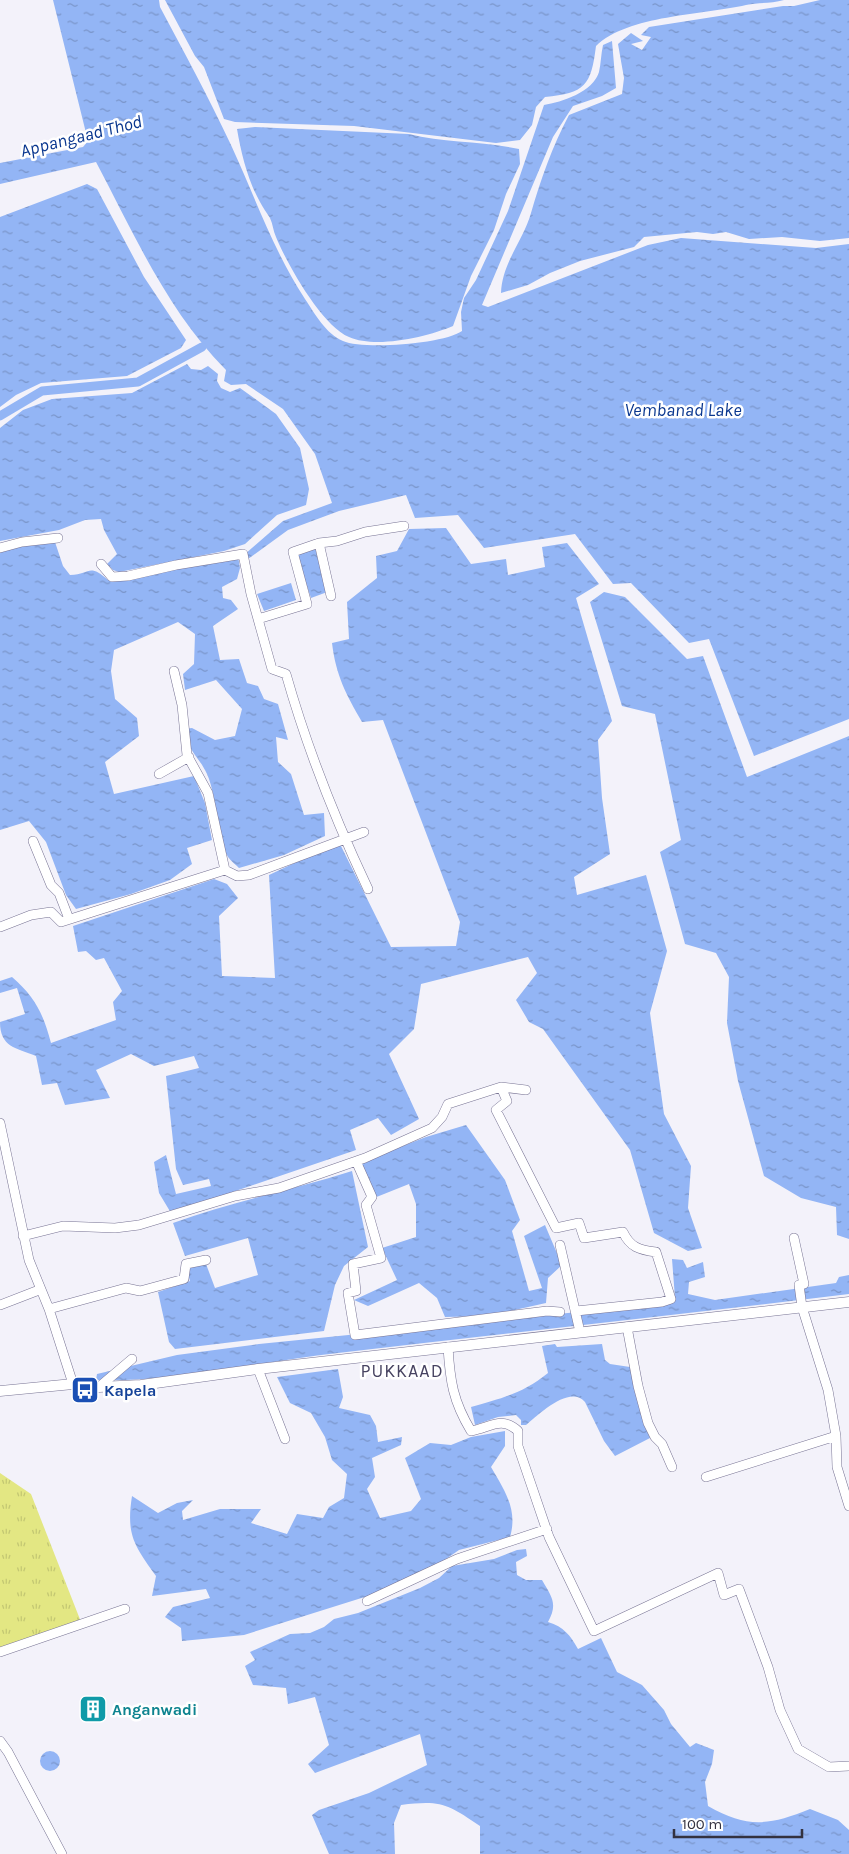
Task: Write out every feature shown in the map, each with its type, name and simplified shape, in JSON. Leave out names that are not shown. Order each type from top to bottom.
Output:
[{"type":"street","points":[[258,619],[307,604],[293,552],[319,543],[337,541],[365,532],[404,526]]},
{"type":"street","points":[[0,548],[22,542],[58,538]]},
{"type":"street","points":[[319,543],[331,596]]},
{"type":"street","points":[[101,564],[112,577],[128,576],[176,565],[243,554],[272,670],[286,674],[303,733],[344,840],[368,889]]},
{"type":"street","points":[[174,671],[182,705],[184,740],[188,757],[208,793],[225,870]]},
{"type":"street","points":[[159,774],[188,757]]},
{"type":"street","points":[[0,927],[51,912],[61,922],[225,870],[237,876],[248,875],[364,832]]},
{"type":"street","points":[[33,841],[50,885],[59,893],[69,919]]},
{"type":"street","points":[[501,1087],[507,1101],[496,1110],[556,1228],[579,1222],[584,1238],[623,1232],[628,1242],[640,1250],[656,1252],[671,1299],[662,1302],[576,1311]]},
{"type":"street","points":[[23,1236],[63,1226],[115,1228],[139,1225],[235,1196],[279,1188],[356,1161],[432,1128],[442,1116],[448,1104],[501,1087],[526,1090]]},
{"type":"street","points":[[0,1123],[23,1236],[39,1290],[49,1309],[73,1384]]},
{"type":"street","points":[[356,1161],[372,1197],[366,1205],[380,1258],[353,1264],[356,1291],[348,1294],[355,1335],[547,1311],[560,1312]]},
{"type":"street","points":[[794,1238],[804,1284],[799,1285],[802,1307],[828,1390],[836,1436],[837,1467],[849,1506]]},
{"type":"street","points":[[560,1245],[580,1332]]},
{"type":"street","points":[[49,1309],[126,1288],[140,1292],[184,1280],[186,1264],[206,1260]]},
{"type":"street","points":[[0,1304],[39,1290]]},
{"type":"street","points":[[0,1391],[73,1384],[99,1387],[142,1385],[258,1369],[849,1302]]},
{"type":"street","points":[[627,1326],[638,1386],[648,1423],[655,1437],[662,1444],[672,1467]]},
{"type":"street","points":[[448,1347],[450,1384],[463,1418],[471,1430],[503,1422],[511,1424],[518,1430],[518,1446],[547,1529],[594,1631],[718,1574],[724,1595],[739,1590],[768,1667],[780,1710],[798,1749],[829,1767],[849,1766]]},
{"type":"street","points":[[99,1387],[132,1359]]},
{"type":"street","points":[[258,1369],[285,1439]]},
{"type":"street","points":[[706,1477],[836,1436]]},
{"type":"street","points":[[367,1601],[457,1558],[547,1529]]},
{"type":"street","points":[[0,1652],[125,1609]]},
{"type":"street","points":[[0,1742],[8,1752],[62,1854]]},
{"type":"green space","points":[[0,1473],[31,1494],[81,1622],[0,1652]]},
{"type":"water","name":"Vembanad Lake","points":[[53,0],[159,0],[160,7],[231,145],[265,223],[293,280],[321,323],[331,334],[343,341],[367,345],[403,344],[453,336],[462,331],[461,312],[464,298],[476,280],[508,211],[544,105],[568,99],[590,85],[596,79],[599,72],[603,45],[612,41],[616,88],[602,96],[573,106],[553,137],[482,305],[488,307],[648,245],[681,238],[816,248],[849,244],[849,719],[754,756],[709,639],[689,643],[631,583],[613,584],[575,534],[484,548],[458,515],[415,518],[406,495],[339,511],[288,530],[248,559],[245,554],[283,521],[332,503],[315,454],[283,409],[246,384],[231,385],[224,381],[226,370],[205,347],[169,298],[96,162],[0,184],[0,163],[83,147],[88,141]]},
{"type":"water","points":[[165,0],[784,0],[646,22],[610,36],[596,46],[592,70],[584,85],[569,93],[545,97],[536,107],[532,125],[520,140],[496,143],[354,126],[235,122],[224,119],[204,67],[195,56]]},
{"type":"water","points":[[820,0],[849,0],[849,238],[820,241],[782,237],[749,239],[726,232],[713,234],[697,232],[644,237],[634,247],[580,261],[550,273],[528,285],[501,293],[505,272],[527,223],[547,163],[569,115],[622,94],[624,78],[618,44],[631,33],[643,41],[631,44],[642,50],[651,37],[641,35],[649,27],[783,6],[794,6]]},
{"type":"water","points":[[255,127],[409,134],[519,149],[520,164],[506,194],[494,230],[471,276],[453,326],[430,334],[401,340],[373,342],[349,337],[328,321],[306,293],[288,262],[275,235],[270,218],[252,185],[237,129]]},
{"type":"water","points":[[87,184],[97,189],[144,277],[186,340],[181,348],[127,376],[41,383],[16,395],[0,407],[0,217]]},
{"type":"water","points":[[187,364],[191,369],[201,370],[208,366],[218,374],[217,381],[221,388],[230,392],[240,388],[276,414],[300,448],[309,489],[306,505],[277,515],[245,544],[224,551],[119,572],[113,570],[107,564],[117,554],[104,530],[101,519],[85,520],[59,530],[0,541],[0,428],[23,410],[52,399],[132,393]]},
{"type":"water","points":[[446,528],[471,564],[506,559],[508,575],[545,567],[542,547],[567,543],[599,584],[576,598],[612,721],[598,740],[602,798],[610,854],[574,877],[577,895],[646,875],[667,951],[650,1013],[664,1114],[691,1166],[688,1208],[702,1248],[688,1251],[654,1233],[630,1150],[543,1029],[529,1022],[516,1000],[537,973],[528,957],[421,984],[414,1029],[389,1054],[419,1119],[391,1135],[378,1118],[350,1130],[356,1150],[171,1213],[159,1193],[154,1162],[166,1155],[176,1194],[211,1186],[209,1179],[183,1185],[176,1169],[166,1076],[199,1068],[194,1056],[154,1066],[131,1054],[96,1070],[110,1098],[65,1105],[57,1083],[42,1085],[36,1056],[10,1045],[3,1037],[0,1022],[25,1014],[17,988],[0,993],[0,981],[12,977],[27,992],[37,1006],[51,1043],[116,1020],[113,1002],[122,991],[104,958],[96,960],[86,951],[78,952],[73,926],[214,879],[227,884],[238,898],[219,916],[222,976],[275,978],[269,875],[339,842],[391,947],[456,946],[460,922],[383,720],[362,722],[342,684],[332,643],[349,639],[347,602],[377,578],[376,556],[397,551],[409,529]]},
{"type":"water","points":[[55,542],[63,566],[70,575],[92,571],[108,580],[120,581],[238,556],[240,568],[237,579],[222,587],[223,598],[231,600],[238,609],[213,626],[220,660],[239,659],[247,683],[258,686],[264,699],[278,704],[288,740],[276,737],[278,762],[291,774],[304,815],[324,813],[325,836],[284,855],[239,868],[228,857],[221,839],[211,784],[204,768],[188,743],[184,729],[192,728],[215,740],[235,736],[242,709],[216,680],[185,690],[183,674],[194,664],[195,634],[178,622],[114,650],[111,671],[115,699],[137,718],[139,736],[105,762],[114,794],[194,776],[205,803],[212,840],[187,848],[192,864],[170,880],[131,894],[76,909],[66,895],[46,842],[29,821],[0,830],[0,551],[23,545]]},
{"type":"water","points":[[315,548],[330,591],[311,598],[296,554]]},
{"type":"water","points":[[291,583],[296,600],[264,611],[257,594]]},
{"type":"water","points":[[604,592],[625,597],[687,659],[703,656],[747,777],[849,736],[849,1239],[837,1235],[836,1207],[801,1198],[764,1176],[738,1081],[727,1023],[729,977],[716,953],[685,944],[660,852],[681,840],[655,714],[622,706],[590,602]]},
{"type":"water","points":[[466,1125],[505,1180],[520,1220],[512,1231],[529,1291],[542,1288],[524,1236],[545,1225],[562,1265],[548,1278],[546,1303],[488,1316],[445,1317],[437,1298],[419,1283],[368,1306],[354,1300],[397,1280],[382,1248],[416,1237],[416,1204],[409,1184],[374,1198],[359,1163],[426,1137]]},
{"type":"water","points":[[352,1171],[368,1247],[344,1266],[335,1285],[324,1331],[175,1349],[169,1342],[158,1292],[190,1281],[186,1267],[206,1264],[215,1288],[258,1275],[248,1238],[185,1256],[173,1223]]},
{"type":"water","points":[[672,1259],[683,1260],[687,1268],[703,1262],[705,1277],[689,1282],[688,1294],[715,1300],[836,1283],[839,1277],[849,1275],[849,1294],[338,1353],[186,1375],[126,1380],[96,1380],[97,1374],[177,1355],[259,1344],[668,1303],[675,1298]]},
{"type":"water","points":[[555,1344],[557,1347],[602,1344],[605,1360],[610,1364],[630,1367],[650,1438],[615,1456],[604,1441],[585,1402],[579,1397],[571,1397],[554,1403],[526,1425],[521,1425],[521,1420],[516,1415],[498,1417],[475,1425],[471,1407],[520,1391],[548,1373],[542,1346]]},
{"type":"water","points":[[338,1369],[343,1397],[339,1408],[370,1415],[376,1426],[378,1442],[402,1437],[401,1445],[372,1458],[375,1477],[367,1489],[380,1518],[411,1511],[421,1499],[405,1458],[430,1443],[451,1445],[471,1437],[505,1431],[505,1446],[491,1467],[509,1501],[512,1518],[510,1537],[459,1550],[436,1566],[387,1590],[244,1635],[182,1641],[181,1628],[165,1617],[173,1607],[210,1598],[206,1589],[152,1596],[156,1576],[137,1547],[131,1530],[130,1509],[132,1496],[158,1513],[177,1503],[193,1500],[182,1511],[183,1520],[220,1509],[261,1509],[251,1523],[287,1534],[297,1514],[323,1518],[329,1507],[344,1498],[347,1474],[332,1460],[325,1437],[311,1413],[290,1403],[277,1377]]},
{"type":"water","points":[[526,1549],[527,1556],[516,1562],[517,1575],[526,1580],[542,1580],[549,1591],[553,1605],[548,1622],[566,1632],[578,1649],[601,1638],[617,1672],[642,1685],[664,1710],[671,1724],[690,1747],[696,1743],[714,1750],[712,1764],[705,1782],[708,1806],[734,1818],[758,1822],[782,1819],[810,1809],[838,1820],[849,1830],[849,1854],[480,1854],[480,1826],[444,1805],[426,1803],[401,1805],[394,1823],[395,1854],[329,1854],[312,1815],[319,1810],[369,1793],[427,1765],[420,1734],[315,1773],[308,1764],[329,1745],[315,1697],[288,1704],[286,1688],[253,1685],[245,1666],[255,1660],[250,1652],[290,1634],[310,1633],[324,1627],[334,1619],[358,1613],[420,1588],[439,1578],[452,1566],[494,1559],[517,1550]]},
{"type":"water","points":[[50,1751],[57,1754],[60,1761],[57,1768],[50,1771],[43,1768],[40,1761],[43,1754]]},
{"type":"waterway","points":[[0,416],[42,391],[138,382],[202,347]]},
{"type":"place","name":"Kapela","points":[[85,1390]]},
{"type":"place","name":"Anganwadi","points":[[93,1709]]},
{"type":"district","name":"PUKKAAD","points":[[402,1371]]},
{"type":"water label","name":"Appangaad Thod","points":[[81,136]]}]
